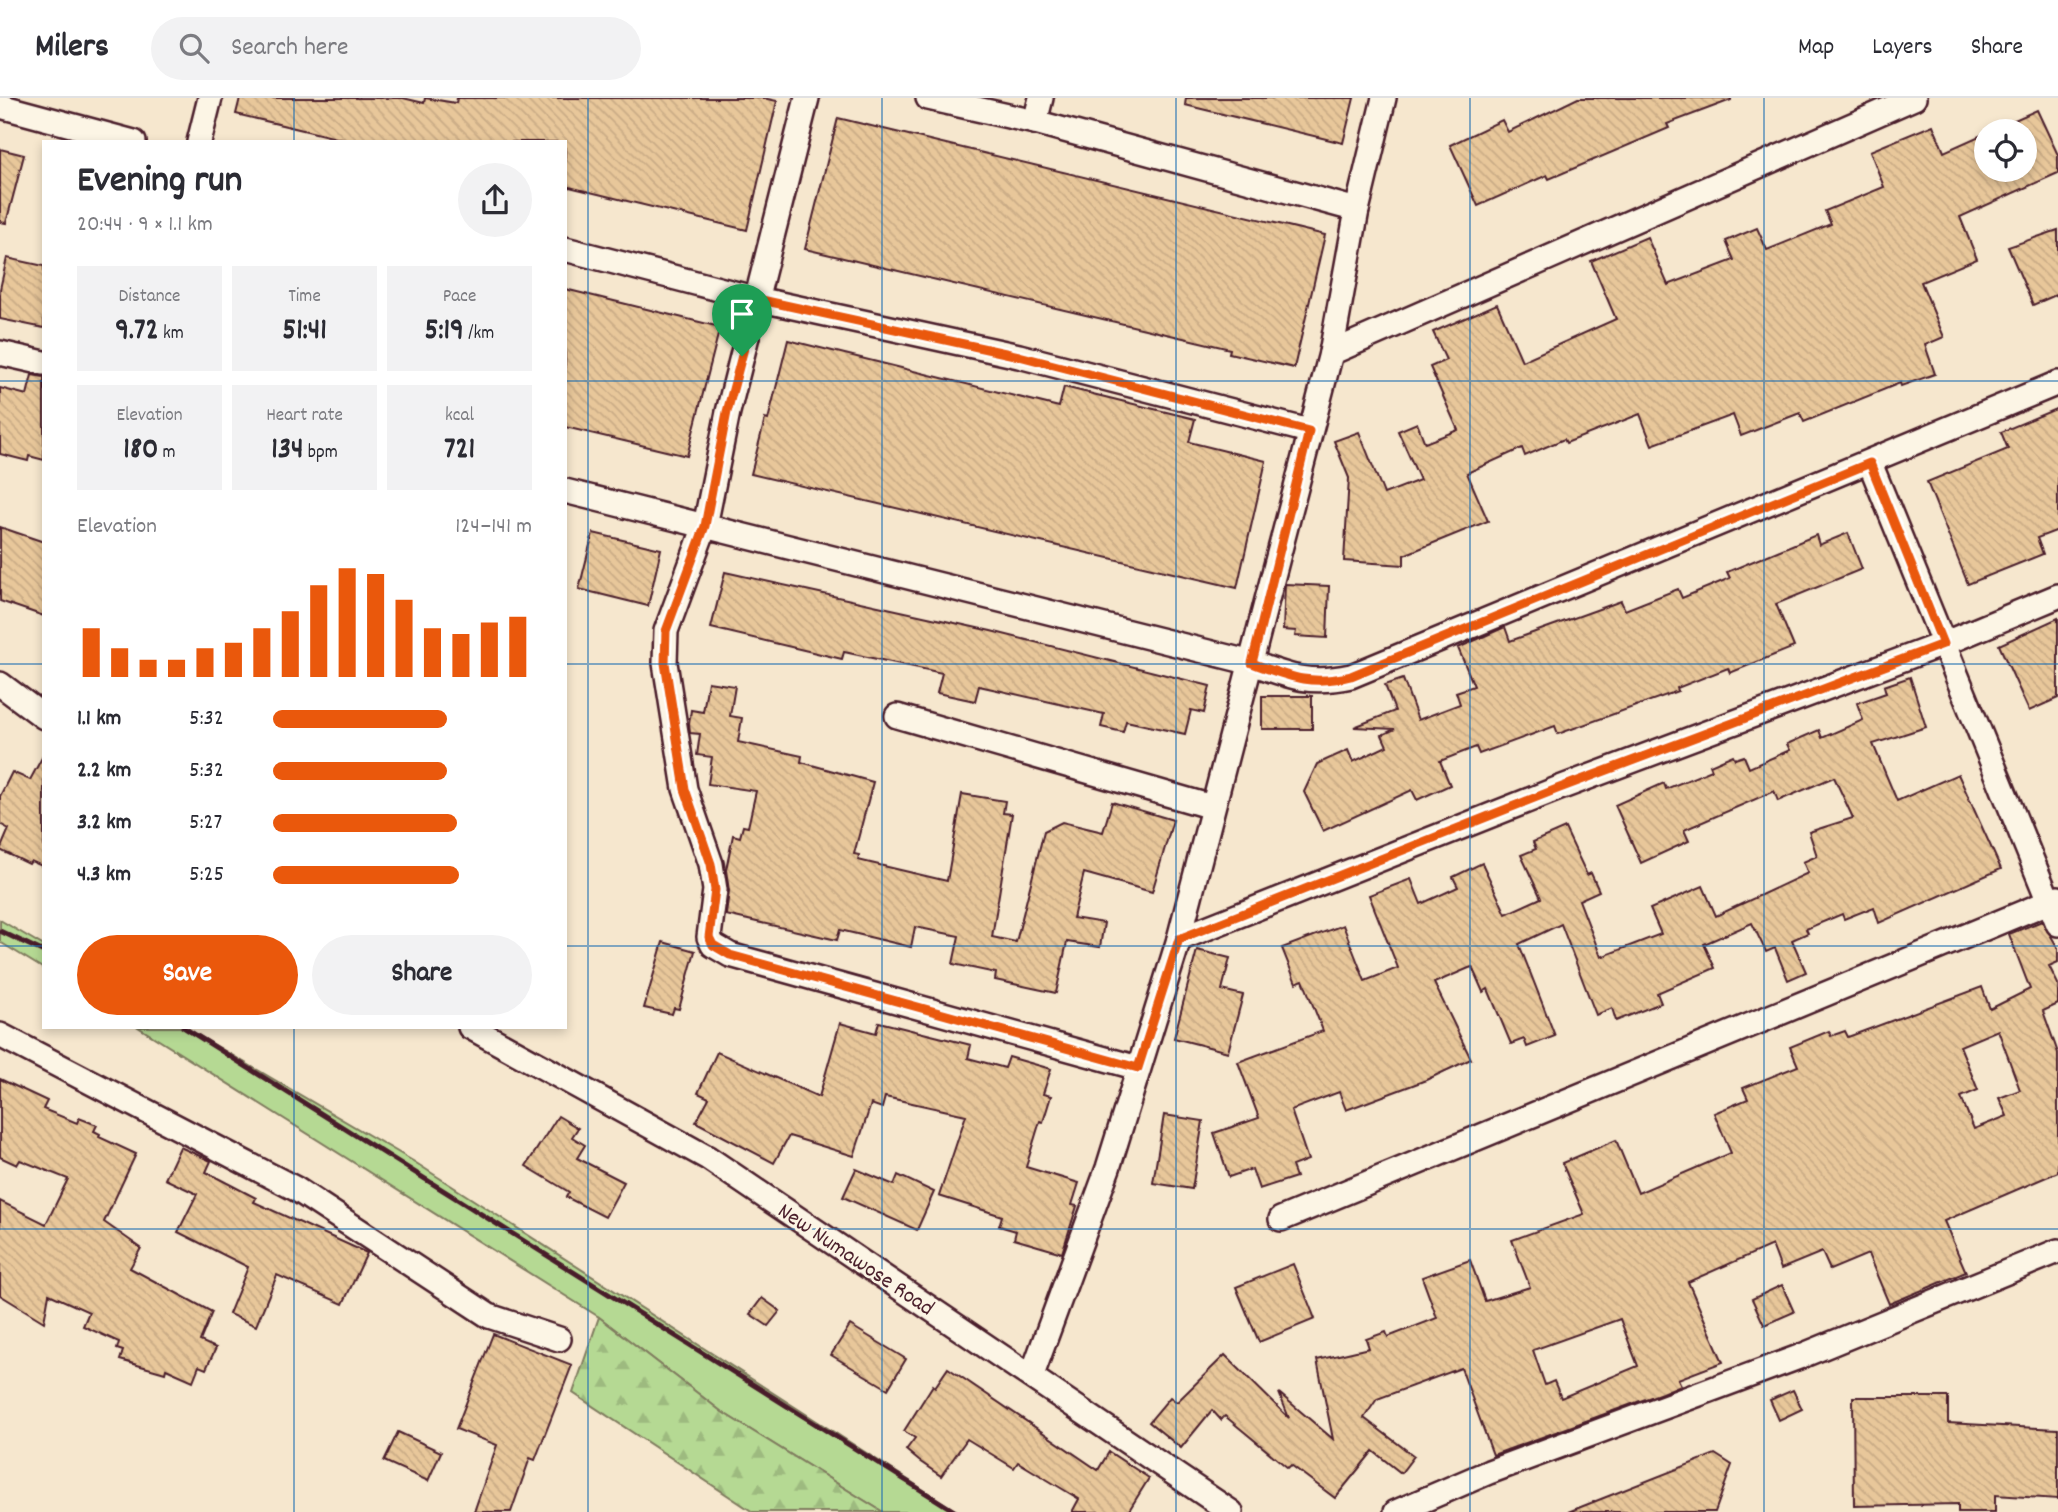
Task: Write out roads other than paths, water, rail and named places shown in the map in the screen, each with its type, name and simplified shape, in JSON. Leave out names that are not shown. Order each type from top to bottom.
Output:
[{"type":"street","points":[[199,140],[209,98]]},
{"type":"street","points":[[807,98],[727,412],[705,526],[666,631],[665,663],[685,789],[711,864],[715,890],[708,929],[713,945],[730,955],[1138,1068]]},
{"type":"street","points":[[928,98],[1035,121],[1357,210]]},
{"type":"street","points":[[1035,121],[1041,98]]},
{"type":"street","points":[[1032,1375],[1108,1168],[1179,939],[1331,353],[1357,210],[1384,98]]},
{"type":"street","points":[[1331,353],[1914,98]]},
{"type":"street","points":[[0,106],[127,140]]},
{"type":"street","points":[[567,250],[757,299],[1019,356],[1309,431]]},
{"type":"street","points":[[0,353],[42,363]]},
{"type":"street","points":[[567,492],[1252,663],[1297,680],[1327,681],[1351,676],[2058,383]]},
{"type":"street","points":[[1870,463],[1943,644],[2053,900],[2058,924]]},
{"type":"street","points":[[1179,939],[1557,789],[1943,644],[2058,596]]},
{"type":"street","points":[[0,684],[42,716]]},
{"type":"street","points":[[897,716],[1212,807]]},
{"type":"street","points":[[1282,1219],[2053,900]]},
{"type":"street","name":"New Numawose Road","points":[[474,1029],[708,1158],[1231,1512]]},
{"type":"street","points":[[0,1035],[296,1189],[489,1316],[559,1339]]},
{"type":"street","points":[[1396,1512],[1489,1472],[1799,1357],[2058,1251]]},
{"type":"railway","points":[[0,931],[42,951]]},
{"type":"railway","points":[[186,1029],[956,1512]]}]
